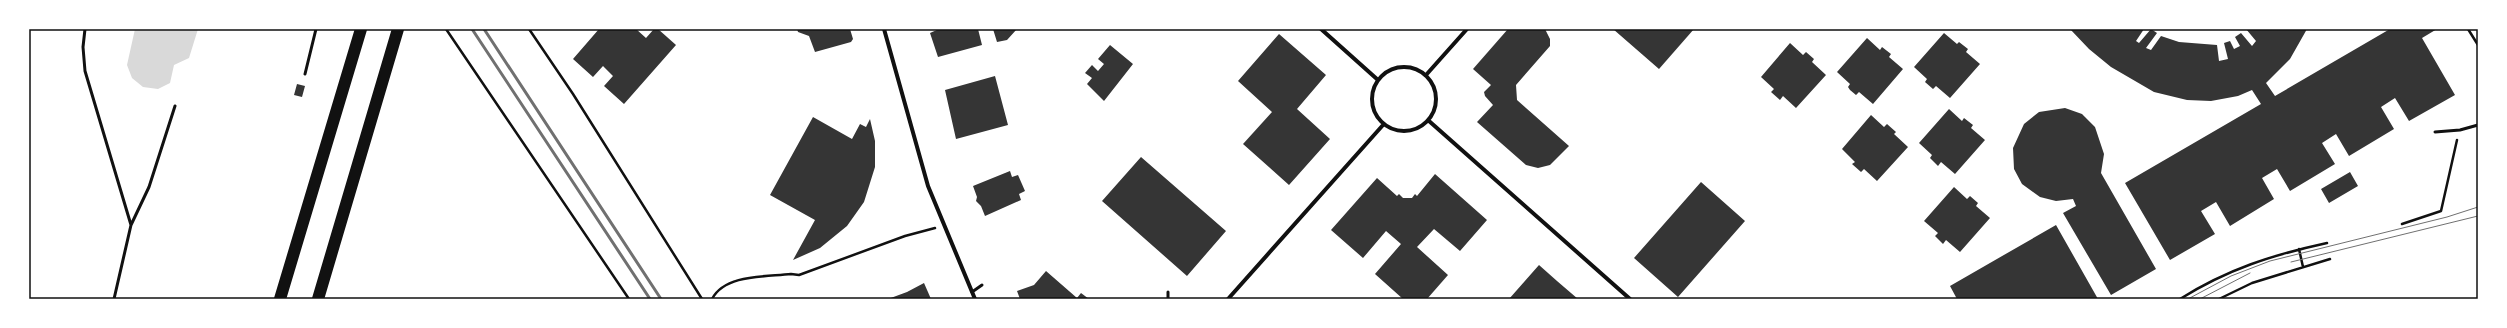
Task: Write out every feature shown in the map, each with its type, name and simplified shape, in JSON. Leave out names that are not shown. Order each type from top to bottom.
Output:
[{"type":"highway","points":[[280,299],[361,29]]},
{"type":"highway","points":[[318,299],[398,29]]},
{"type":"street","points":[[884,29],[928,186],[975,299]]},
{"type":"street","points":[[1321,29],[1378,80]]},
{"type":"street","points":[[1426,75],[1467,29]]},
{"type":"street","points":[[1401,67],[1417,69],[1426,75],[1434,85],[1437,98],[1435,110],[1429,121],[1419,128],[1407,132],[1394,130],[1383,125],[1376,115],[1372,103],[1372,91],[1378,80],[1386,72],[1401,67]]},
{"type":"street","points":[[1429,121],[1630,299]]},
{"type":"street","points":[[1228,299],[1383,125]]},
{"type":"lane","points":[[86,29],[83,47],[85,71],[131,225]]},
{"type":"lane","points":[[305,74],[316,29]]},
{"type":"lane","points":[[114,299],[131,225],[149,186],[175,106]]},
{"type":"lane","points":[[2435,132],[2460,130],[2478,125]]},
{"type":"lane","points":[[972,292],[982,286]]},
{"type":"lane","points":[[1168,292],[1168,299]]},
{"type":"path","points":[[446,29],[629,299]]},
{"type":"path","points":[[529,29],[573,94],[702,299]]},
{"type":"path","points":[[2468,29],[2478,45]]},
{"type":"path","points":[[2402,224],[2441,211],[2451,156],[2460,130]]},
{"type":"path","points":[[712,299],[716,291],[733,282],[791,274],[800,275],[905,236],[944,225]]},
{"type":"path","points":[[2180,299],[2229,271],[2261,259],[2327,243]]},
{"type":"path","points":[[2299,249],[2303,268]]},
{"type":"path","points":[[2219,299],[2252,283],[2330,259]]},
{"type":"shaded area","points":[[135,29],[198,29],[189,58],[174,65],[170,83],[158,89],[143,87],[132,78],[127,65]]},
{"type":"building","points":[[599,29],[636,29],[646,38],[654,29],[658,29],[676,45],[624,104],[604,86],[613,76],[603,66],[593,77],[573,59]]},
{"type":"building","points":[[797,29],[850,29],[853,39],[851,42],[815,52],[809,36],[798,32]]},
{"type":"building","points":[[939,29],[978,29],[982,45],[938,57],[930,33]]},
{"type":"building","points":[[993,29],[1017,29],[1007,40],[997,42]]},
{"type":"building","points":[[1508,29],[1545,29],[1550,39],[1550,46],[1516,85],[1517,100],[1569,146],[1550,165],[1538,168],[1526,165],[1477,122],[1493,105],[1485,96],[1484,92],[1491,85],[1473,69]]},
{"type":"building","points":[[1613,29],[1694,29],[1659,69]]},
{"type":"building","points":[[2070,29],[2144,29],[2136,41],[2139,43],[2151,29],[2157,33],[2146,48],[2151,50],[2161,36],[2179,42],[2217,45],[2219,61],[2228,59],[2224,43],[2230,41],[2234,49],[2240,46],[2235,37],[2241,33],[2252,46],[2256,41],[2246,29],[2307,29],[2290,59],[2266,83],[2275,96],[2390,29],[2437,29],[2422,38],[2455,95],[2409,121],[2395,98],[2381,107],[2394,129],[2349,156],[2336,134],[2322,143],[2335,164],[2290,191],[2277,169],[2262,178],[2274,199],[2230,226],[2216,202],[2201,211],[2215,234],[2170,260],[2125,183],[2261,104],[2252,90],[2238,96],[2211,101],[2187,100],[2154,92],[2111,67],[2089,49]]},
{"type":"building","points":[[1944,33],[1957,44],[1959,42],[1968,49],[1966,52],[1980,64],[1950,98],[1936,86],[1933,89],[1925,82],[1927,79],[1914,67]]},
{"type":"building","points":[[1279,34],[1326,75],[1297,109],[1330,139],[1289,185],[1243,144],[1272,112],[1238,81]]},
{"type":"building","points":[[1867,38],[1880,50],[1882,47],[1891,54],[1889,57],[1903,69],[1873,104],[1859,92],[1856,95],[1850,90],[1848,87],[1850,84],[1837,72]]},
{"type":"building","points":[[1790,43],[1803,55],[1806,52],[1814,59],[1812,62],[1826,75],[1796,108],[1783,96],[1780,100],[1771,92],[1774,89],[1761,77]]},
{"type":"building","points":[[1110,45],[1133,64],[1104,101],[1087,84],[1092,78],[1085,73],[1092,65],[1098,71],[1104,64],[1098,59]]},
{"type":"building","points":[[995,76],[1008,125],[956,139],[945,90]]},
{"type":"building","points":[[297,84],[305,86],[302,97],[294,95]]},
{"type":"building","points":[[2065,108],[2082,114],[2095,127],[2104,154],[2101,173],[2156,269],[2111,295],[2063,213],[2076,206],[2073,199],[2056,201],[2040,197],[2022,184],[2014,169],[2013,148],[2024,124],[2039,112]]},
{"type":"building","points":[[1949,109],[1962,121],[1964,118],[1973,125],[1971,128],[1985,140],[1955,174],[1941,162],[1938,166],[1930,158],[1932,155],[1919,143]]},
{"type":"building","points":[[1871,115],[1884,127],[1887,124],[1896,132],[1894,134],[1908,147],[1877,181],[1864,169],[1861,172],[1852,164],[1855,162],[1842,149]]},
{"type":"building","points":[[813,117],[852,139],[860,124],[866,127],[870,119],[875,141],[875,167],[864,202],[847,226],[820,248],[793,260],[815,220],[770,195]]},
{"type":"building","points":[[1141,157],[1226,231],[1187,276],[1102,201]]},
{"type":"building","points":[[1010,171],[1012,177],[1018,175],[1025,191],[1019,194],[1021,200],[985,216],[981,206],[976,201],[977,197],[973,186]]},
{"type":"building","points":[[2350,172],[2358,186],[2329,203],[2321,189]]},
{"type":"building","points":[[1435,174],[1487,220],[1460,251],[1434,229],[1417,247],[1448,275],[1427,299],[1403,299],[1375,274],[1401,244],[1386,231],[1363,258],[1331,230],[1377,178],[1397,196],[1399,194],[1403,198],[1412,198],[1415,194],[1417,196]]},
{"type":"building","points":[[1701,182],[1745,221],[1678,297],[1634,258]]},
{"type":"building","points":[[1954,187],[1967,199],[1970,196],[1978,203],[1976,206],[1990,218],[1960,252],[1946,240],[1943,244],[1935,236],[1938,233],[1924,221]]},
{"type":"building","points":[[2056,225],[2098,299],[1957,299],[1950,286]]},
{"type":"building","points":[[1539,265],[1557,281],[1578,299],[1509,299]]},
{"type":"building","points":[[1046,271],[1077,298],[1081,293],[1089,299],[1020,299],[1017,291],[1034,285]]},
{"type":"building","points":[[924,283],[931,299],[888,299],[907,292]]},
{"type":"tram line","points":[[2188,299],[2231,276],[2270,261],[2447,217],[2478,207]]},
{"type":"tram line","points":[[2291,262],[2478,216]]},
{"type":"tram line","points":[[2200,299],[2250,273]]},
{"type":"railway","points":[[472,29],[650,299]]},
{"type":"railway","points":[[484,29],[661,299]]}]
